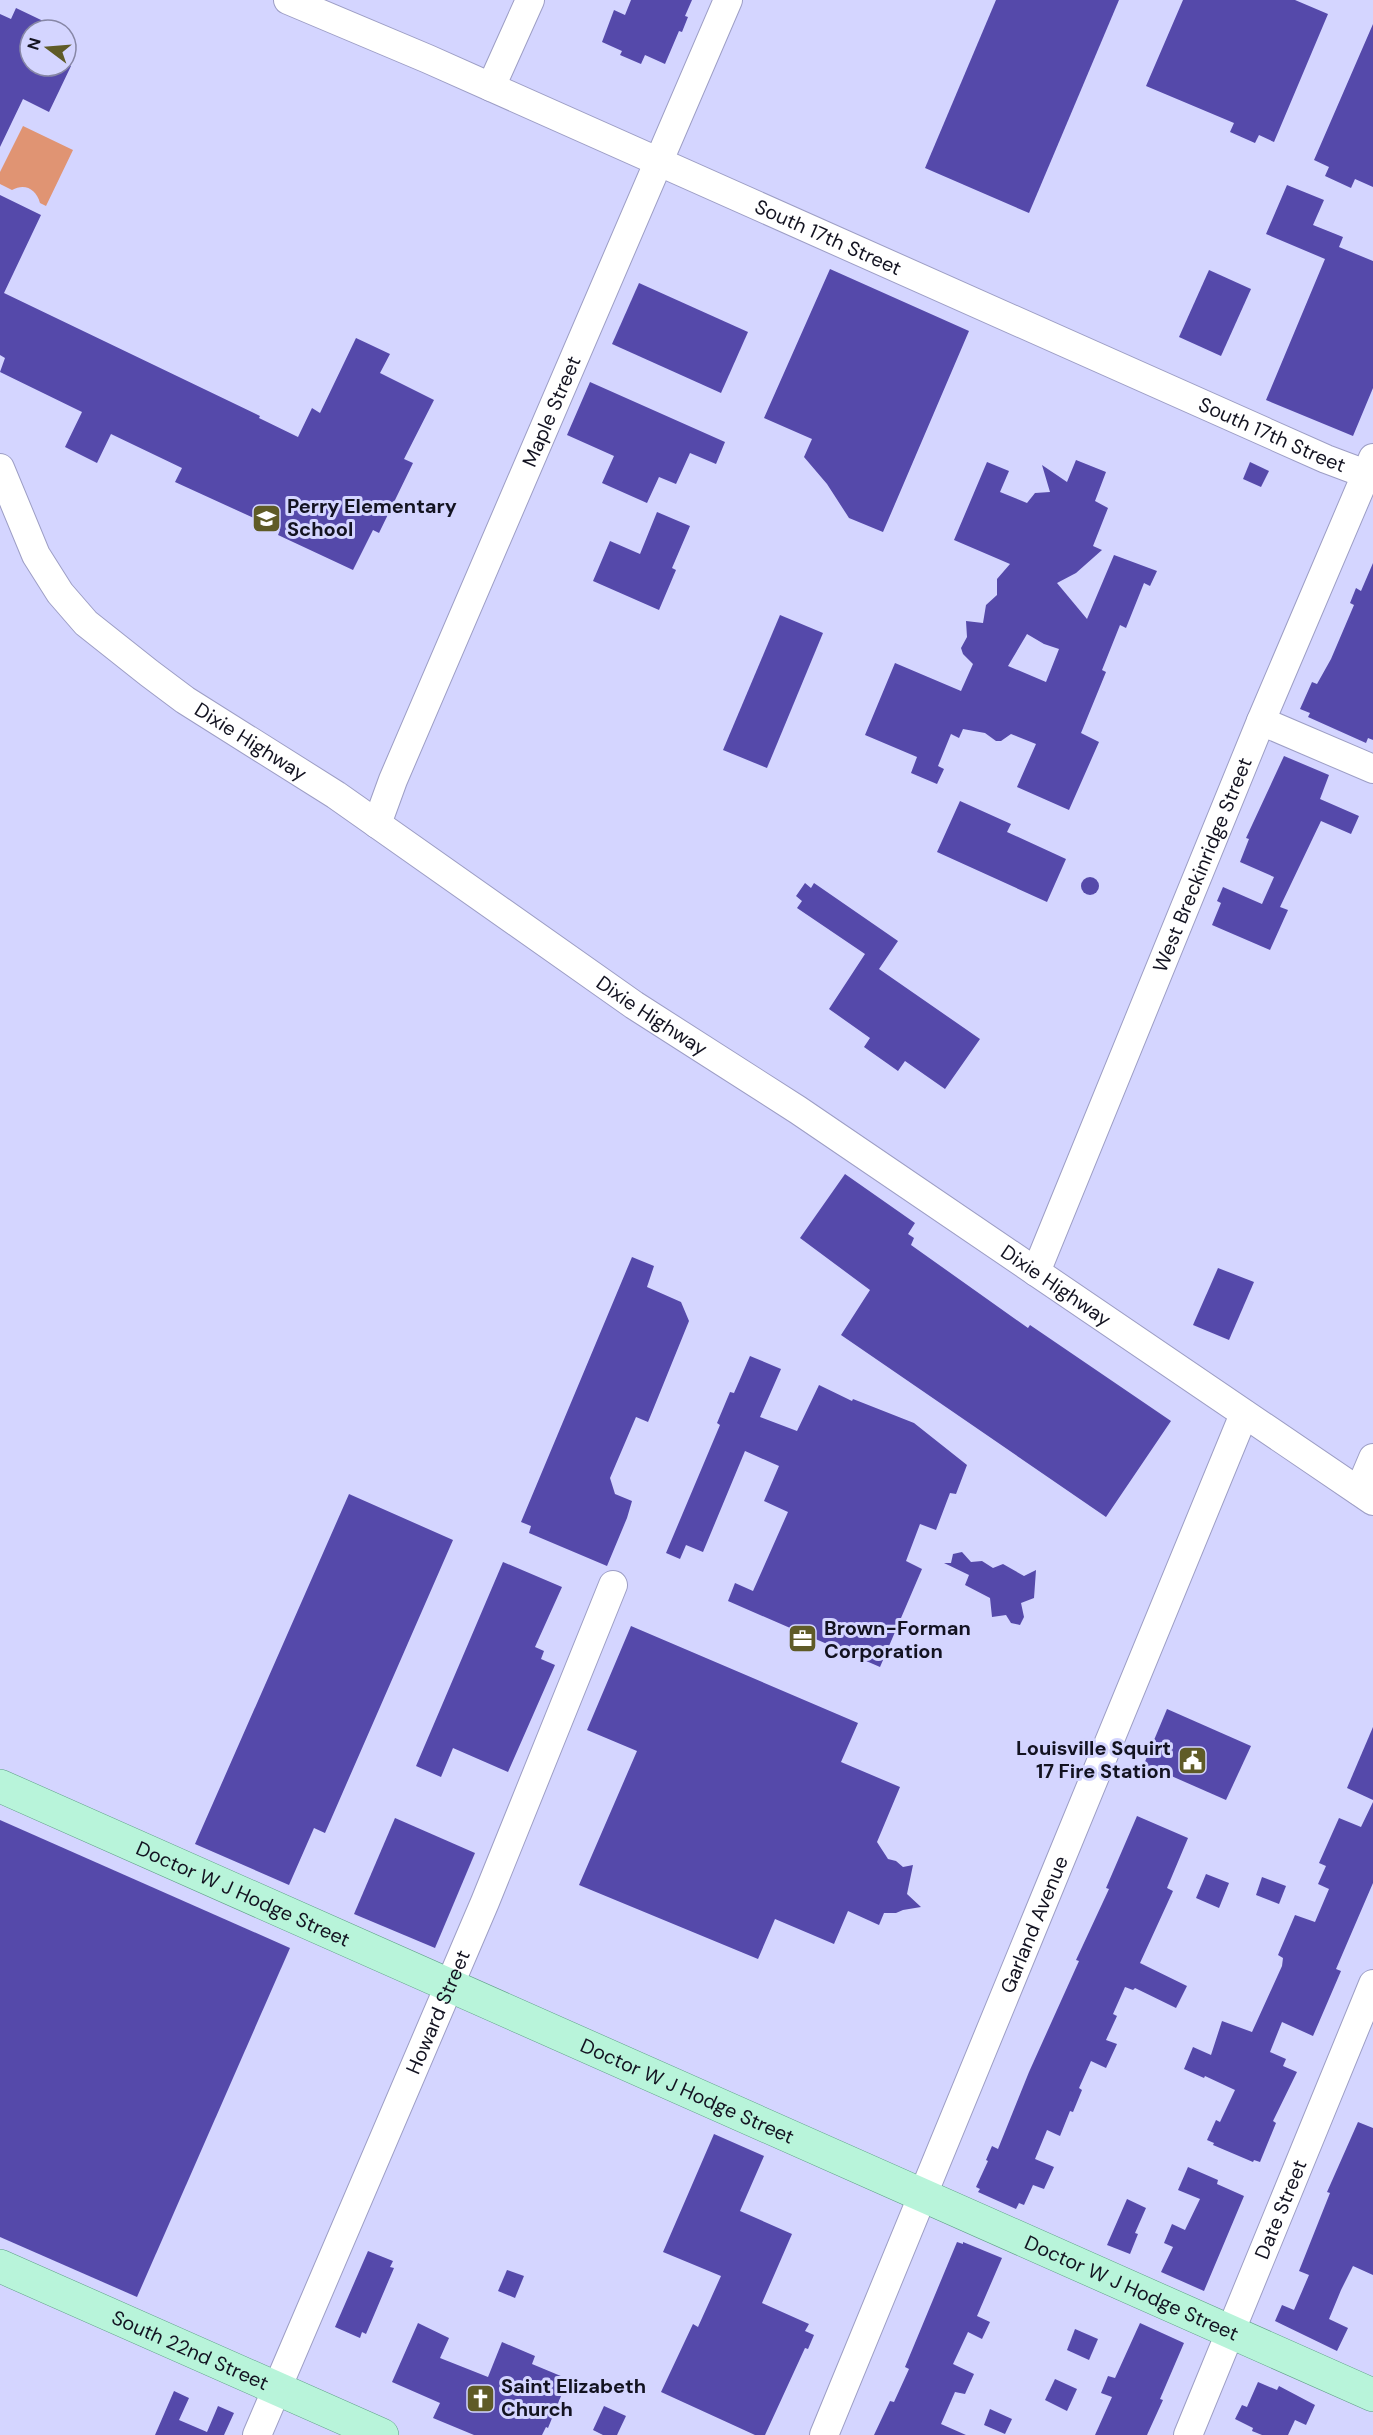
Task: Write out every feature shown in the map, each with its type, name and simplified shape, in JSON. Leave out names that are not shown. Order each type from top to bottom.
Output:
[{"type":"main road","name":"Doctor W J Hodge Street","points":[[0,1786],[1373,2395]]},
{"type":"main road","name":"South 22nd Street","points":[[0,2266],[382,2435]]},
{"type":"street","name":"South 17th Street","points":[[288,0],[338,10],[491,87],[658,162],[1370,466]]},
{"type":"street","points":[[491,87],[530,0]]},
{"type":"street","name":"Maple Street","points":[[377,824],[393,780],[728,0]]},
{"type":"street","name":"West Breckinridge Street","points":[[1036,1272],[1261,721],[1370,466]]},
{"type":"street","name":"Dixie Highway","points":[[0,468],[36,555],[60,593],[86,623],[185,700],[377,824],[634,1005],[798,1110],[1366,1496]]},
{"type":"street","points":[[1261,721],[1373,770]]},
{"type":"street","name":"Garland Avenue","points":[[824,2435],[1244,1414]]},
{"type":"street","points":[[1366,1496],[1373,1458]]},
{"type":"street","name":"Howard Street","points":[[257,2435],[485,1902],[613,1585]]},
{"type":"street","name":"Date Street","points":[[1188,2435],[1373,1984]]},
{"type":"shaded area","points":[[23,126],[73,150],[46,206],[40,203],[36,194],[26,187],[12,190],[0,184],[0,172]]},
{"type":"building","points":[[631,0],[692,0],[685,16],[688,17],[682,32],[679,31],[665,64],[645,55],[641,64],[620,55],[622,51],[602,42],[614,10],[625,15]]},
{"type":"building","points":[[996,0],[1119,0],[1029,213],[925,168]]},
{"type":"building","points":[[1183,0],[1295,0],[1328,14],[1274,142],[1259,135],[1255,143],[1230,132],[1234,123],[1146,86]]},
{"type":"building","points":[[16,8],[37,18],[18,18],[18,78],[65,78],[49,112],[23,99],[0,147],[0,14],[11,19]]},
{"type":"building","points":[[1373,24],[1373,187],[1355,179],[1351,188],[1325,176],[1329,167],[1314,160]]},
{"type":"building","points":[[1287,185],[1324,200],[1313,225],[1343,237],[1339,247],[1373,261],[1373,388],[1353,436],[1266,400],[1325,259],[1266,234]]},
{"type":"building","name":"Perry Elementary School","points":[[0,195],[41,215],[4,293],[260,416],[259,418],[298,437],[312,408],[320,413],[356,338],[390,354],[380,373],[434,400],[404,459],[413,463],[379,533],[373,530],[353,570],[278,535],[280,530],[175,482],[182,468],[111,434],[97,463],[65,447],[82,412],[0,372],[5,358],[0,355]]},
{"type":"building","points":[[830,269],[969,331],[883,532],[849,518],[827,484],[804,457],[812,439],[764,418]]},
{"type":"building","points":[[1209,270],[1251,289],[1221,356],[1179,337]]},
{"type":"building","points":[[639,283],[748,332],[721,393],[612,344]]},
{"type":"building","points":[[590,382],[725,442],[716,464],[690,453],[676,484],[659,477],[647,503],[602,483],[614,456],[567,435]]},
{"type":"building","points":[[1076,460],[1106,472],[1095,501],[1108,508],[1093,546],[1102,550],[1076,573],[1057,583],[1087,619],[1114,555],[1157,571],[1150,586],[1144,583],[1126,628],[1120,625],[1102,670],[1106,672],[1081,733],[1099,742],[1069,810],[1017,787],[1036,744],[1011,734],[1001,741],[996,741],[985,733],[963,729],[959,738],[951,734],[938,766],[944,769],[937,784],[911,773],[917,757],[865,735],[895,663],[961,691],[973,664],[963,654],[961,648],[967,637],[966,621],[983,623],[986,605],[997,595],[997,579],[1010,564],[954,540],[987,462],[1009,471],[1000,492],[1027,503],[1035,493],[1050,492],[1042,465],[1067,482]],"holes":[[[1027,634],[1044,644],[1059,649],[1046,682],[1008,666]]]},
{"type":"building","points":[[1250,462],[1269,471],[1261,487],[1243,479]]},
{"type":"building","points":[[657,512],[690,526],[672,568],[676,570],[659,610],[593,581],[610,541],[640,554]]},
{"type":"building","points":[[1373,563],[1373,740],[1368,738],[1366,743],[1308,717],[1310,713],[1300,709],[1312,682],[1317,684],[1331,659],[1354,605],[1350,603],[1356,588],[1361,591]]},
{"type":"building","points":[[780,615],[823,633],[767,768],[723,750]]},
{"type":"building","points":[[1284,756],[1329,775],[1320,799],[1359,816],[1351,834],[1321,821],[1280,907],[1288,910],[1270,950],[1212,925],[1221,903],[1217,901],[1223,887],[1262,904],[1274,877],[1240,862],[1249,839],[1246,838]]},
{"type":"building","points":[[960,801],[1011,824],[1007,832],[1066,859],[1047,902],[937,852]]},
{"type":"building","points":[[1090,877],[1096,880],[1099,886],[1096,892],[1090,895],[1084,892],[1081,886],[1084,880]]},
{"type":"building","points":[[805,883],[811,888],[814,883],[898,941],[879,969],[980,1039],[945,1089],[905,1061],[898,1071],[864,1047],[870,1038],[829,1009],[865,954],[797,908],[802,901],[796,896]]},
{"type":"building","points":[[845,1174],[915,1223],[908,1234],[914,1238],[911,1245],[1028,1328],[1030,1325],[1171,1421],[1106,1517],[841,1335],[870,1290],[800,1238]]},
{"type":"building","points":[[632,1257],[654,1266],[647,1287],[681,1302],[689,1321],[648,1422],[636,1417],[610,1478],[615,1494],[632,1501],[607,1566],[529,1533],[531,1526],[521,1522]]},
{"type":"building","points":[[1218,1268],[1254,1282],[1229,1340],[1193,1325]]},
{"type":"building","points":[[750,1356],[781,1369],[760,1417],[797,1431],[819,1385],[852,1401],[853,1399],[914,1423],[967,1465],[956,1494],[950,1493],[936,1530],[920,1524],[906,1561],[922,1569],[880,1667],[728,1601],[735,1583],[753,1591],[788,1512],[764,1501],[779,1466],[745,1451],[703,1552],[686,1545],[680,1559],[666,1553],[720,1425],[717,1423],[730,1392],[734,1393]]},
{"type":"building","points":[[349,1494],[453,1540],[325,1833],[314,1828],[289,1885],[195,1844]]},
{"type":"building","points":[[962,1552],[971,1562],[982,1561],[993,1568],[1003,1564],[1024,1576],[1036,1570],[1034,1598],[1021,1603],[1024,1617],[1020,1625],[1011,1623],[1006,1615],[992,1617],[990,1598],[965,1585],[969,1575],[944,1563],[951,1563],[953,1554]]},
{"type":"building","points":[[503,1562],[562,1587],[535,1647],[544,1651],[541,1659],[555,1665],[508,1772],[453,1748],[441,1777],[416,1766]]},
{"type":"building","points":[[631,1626],[858,1723],[841,1762],[900,1787],[877,1842],[888,1859],[896,1861],[903,1867],[913,1865],[907,1894],[921,1907],[896,1913],[884,1913],[879,1925],[848,1911],[834,1944],[775,1919],[758,1959],[579,1885],[637,1751],[587,1730]]},
{"type":"building","name":"Louisville Squirt 17 Fire Station","points":[[1167,1709],[1251,1746],[1226,1800],[1144,1764]]},
{"type":"building","points":[[1373,1727],[1373,1800],[1347,1788]]},
{"type":"building","points":[[1373,1802],[1373,1883],[1336,1969],[1341,1971],[1313,2036],[1282,2022],[1270,2052],[1286,2059],[1283,2066],[1297,2072],[1273,2121],[1276,2123],[1260,2162],[1254,2160],[1253,2162],[1213,2145],[1214,2143],[1207,2140],[1216,2120],[1220,2122],[1235,2090],[1184,2069],[1193,2047],[1211,2055],[1222,2021],[1252,2032],[1282,1966],[1283,1958],[1278,1955],[1295,1915],[1315,1922],[1329,1889],[1318,1884],[1326,1866],[1319,1863],[1339,1818],[1361,1827]]},
{"type":"building","points":[[1137,1816],[1188,1838],[1167,1888],[1173,1891],[1140,1963],[1187,1986],[1176,2008],[1135,1988],[1133,1990],[1125,1987],[1113,2014],[1117,2016],[1106,2040],[1117,2044],[1106,2068],[1091,2061],[1079,2088],[1082,2090],[1073,2112],[1070,2111],[1060,2136],[1047,2130],[1035,2159],[1054,2167],[1044,2189],[1033,2185],[1024,2205],[1019,2203],[1016,2209],[978,2192],[980,2189],[976,2187],[992,2146],[998,2149],[1029,2072],[1079,1961],[1076,1960],[1109,1889],[1106,1888]]},
{"type":"building","points":[[395,1818],[475,1853],[435,1948],[354,1914]]},
{"type":"building","points":[[0,1820],[290,1948],[137,2297],[0,2237]]},
{"type":"building","points":[[1206,1874],[1229,1883],[1219,1908],[1196,1898]]},
{"type":"building","points":[[1262,1877],[1286,1886],[1279,1904],[1256,1895]]},
{"type":"building","points":[[1358,2122],[1373,2128],[1373,2275],[1353,2266],[1341,2290],[1329,2319],[1348,2328],[1337,2351],[1275,2321],[1282,2305],[1294,2310],[1309,2275],[1299,2271],[1330,2193],[1327,2192]]},
{"type":"building","points":[[714,2134],[764,2156],[740,2211],[792,2234],[762,2303],[809,2324],[805,2331],[814,2335],[808,2349],[805,2348],[765,2435],[755,2435],[661,2392],[693,2324],[698,2327],[721,2276],[663,2252]]},
{"type":"building","points":[[1188,2167],[1218,2180],[1217,2184],[1244,2196],[1204,2291],[1161,2272],[1173,2247],[1164,2243],[1172,2224],[1185,2230],[1200,2199],[1178,2190]]},
{"type":"building","points":[[1127,2199],[1146,2208],[1135,2233],[1138,2234],[1130,2254],[1107,2245]]},
{"type":"building","points":[[957,2242],[963,2244],[963,2242],[1002,2258],[977,2316],[990,2322],[982,2339],[968,2332],[953,2364],[974,2374],[965,2394],[955,2392],[941,2424],[966,2435],[874,2435],[890,2401],[894,2402],[909,2369],[905,2367]]},
{"type":"building","points":[[368,2251],[393,2261],[390,2267],[394,2268],[366,2334],[362,2332],[360,2338],[335,2327]]},
{"type":"building","points":[[507,2270],[524,2276],[515,2298],[498,2291]]},
{"type":"building","points":[[418,2323],[449,2338],[440,2358],[488,2377],[502,2342],[535,2356],[532,2364],[568,2379],[548,2428],[546,2427],[542,2435],[474,2435],[433,2418],[440,2403],[392,2382]]},
{"type":"building","points":[[1140,2323],[1184,2343],[1160,2399],[1163,2400],[1147,2435],[1095,2435],[1112,2397],[1101,2393],[1108,2376],[1115,2378]]},
{"type":"building","points":[[1075,2329],[1098,2339],[1089,2360],[1067,2350]]},
{"type":"building","points":[[1055,2379],[1077,2389],[1067,2411],[1045,2400]]},
{"type":"building","points":[[1258,2382],[1277,2390],[1279,2386],[1315,2405],[1306,2425],[1295,2420],[1288,2435],[1262,2435],[1235,2419],[1242,2405],[1247,2407]]},
{"type":"building","points":[[174,2391],[189,2398],[179,2420],[207,2432],[218,2406],[234,2413],[224,2435],[155,2435]]},
{"type":"building","points":[[604,2406],[626,2416],[617,2435],[603,2435],[593,2430]]},
{"type":"building","points":[[990,2409],[1012,2419],[1005,2434],[984,2425]]},
{"type":"place","name":"Perry Elementary School","points":[[266,518]]},
{"type":"place","name":"Brown-Forman Corporation","points":[[803,1639]]},
{"type":"place","name":"Louisville Squirt 17 Fire Station","points":[[1192,1760]]},
{"type":"place","name":"Saint Elizabeth Church","points":[[480,2398]]}]
